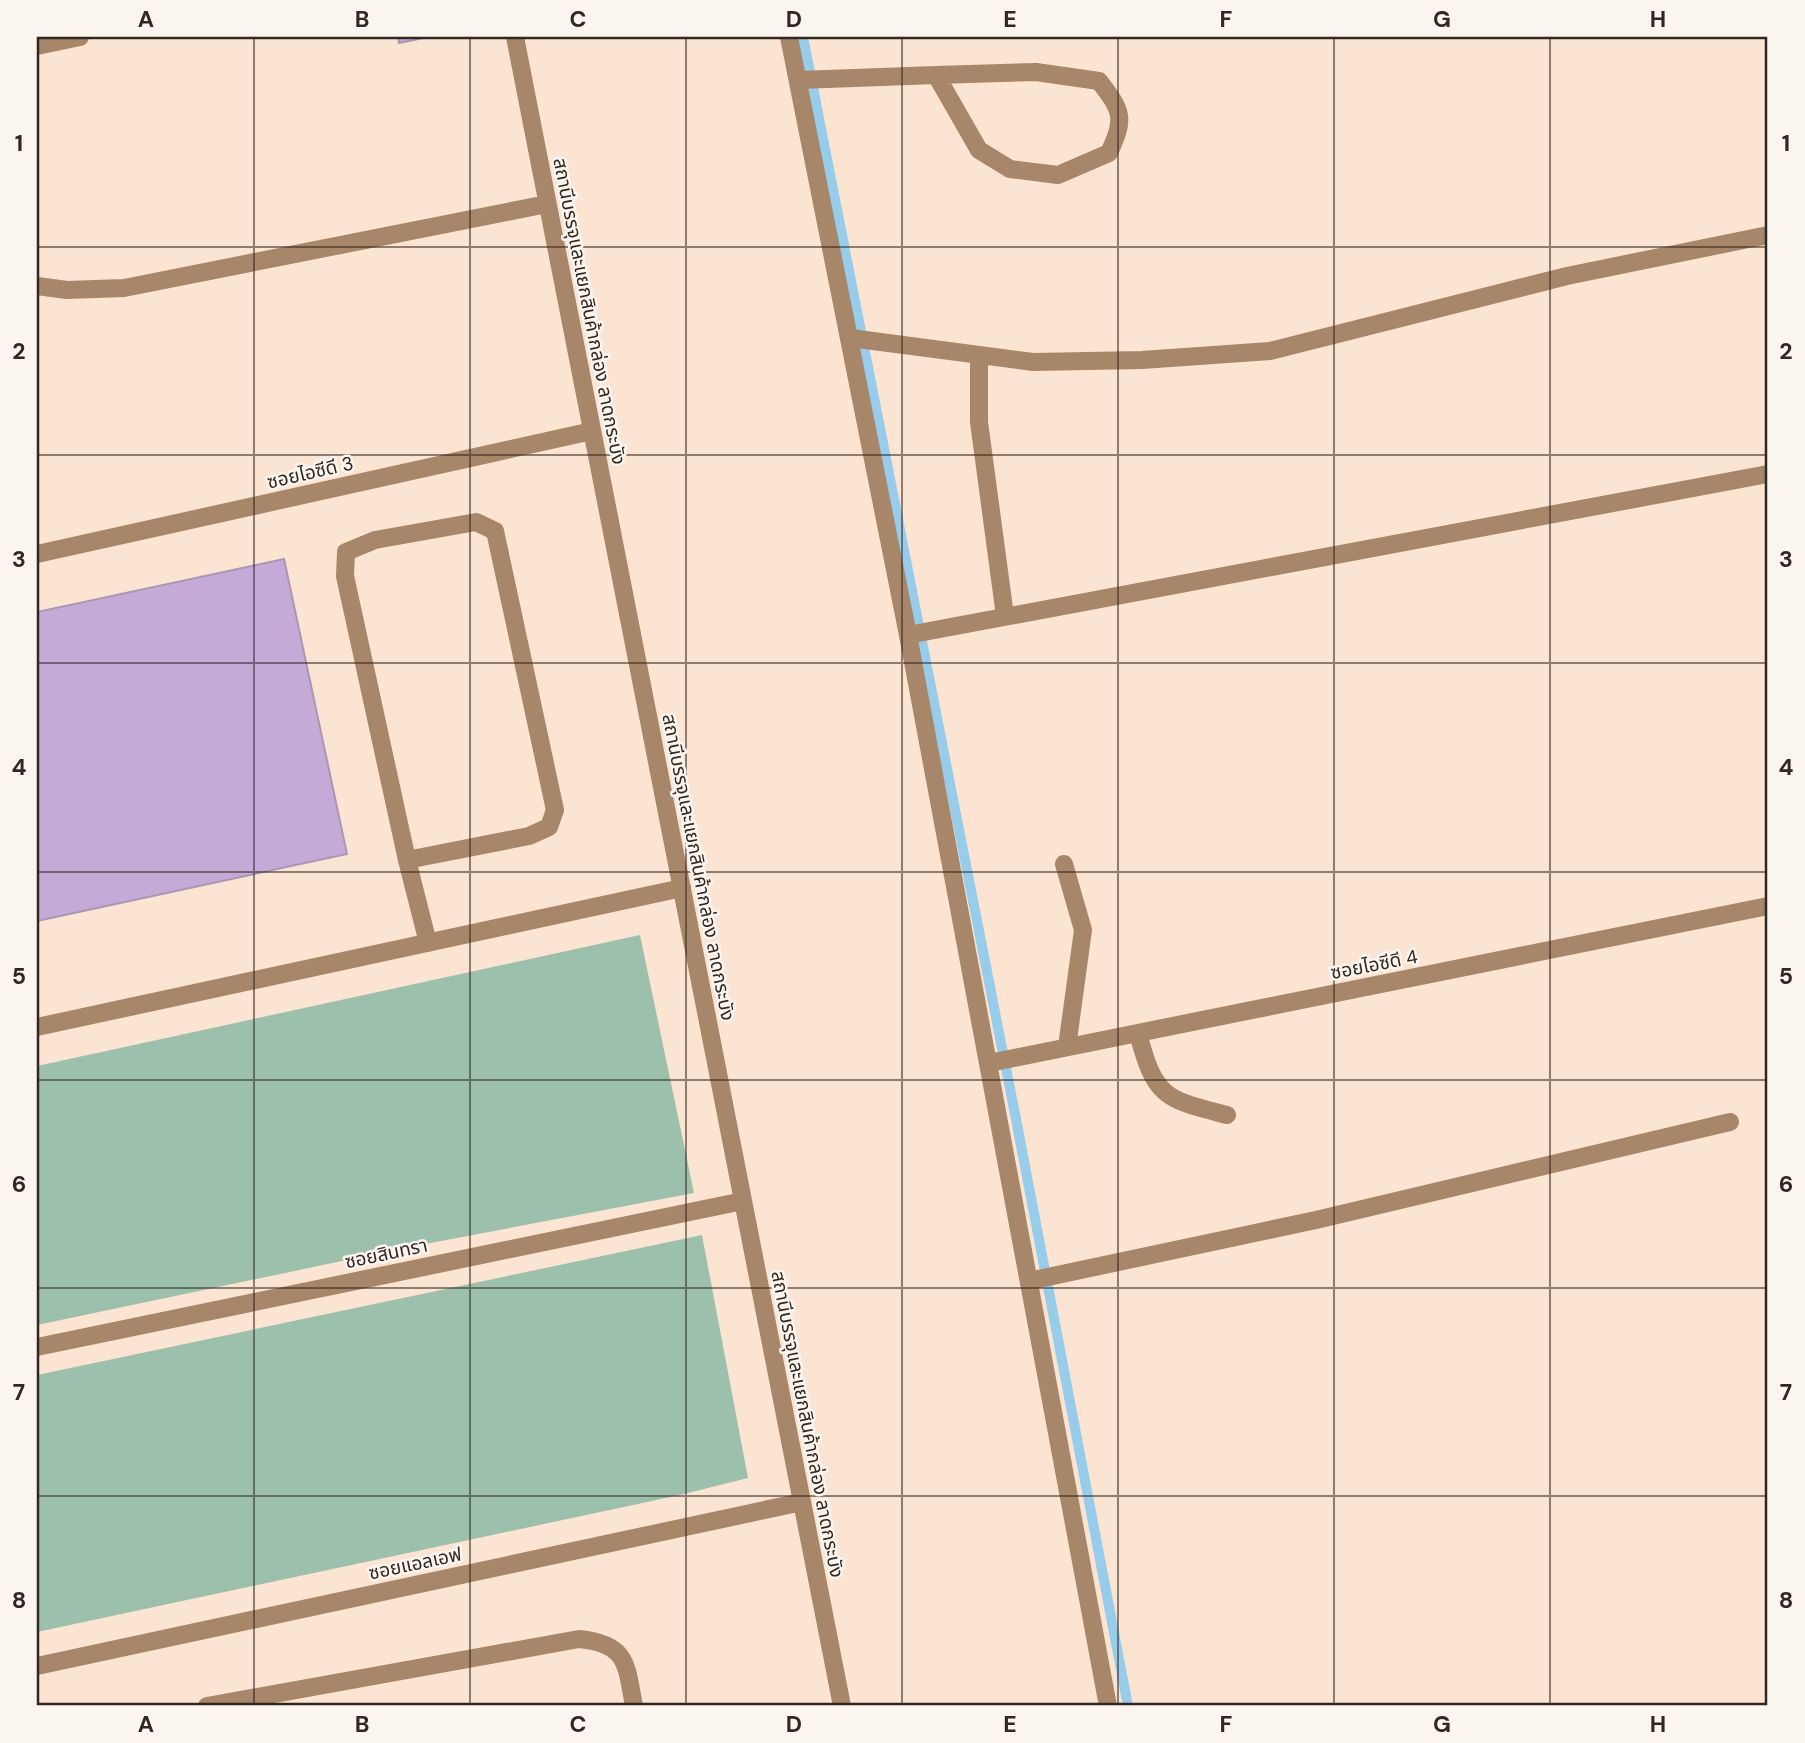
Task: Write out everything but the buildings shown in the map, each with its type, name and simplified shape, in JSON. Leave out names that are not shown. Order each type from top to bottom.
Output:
[{"type":"street","points":[[37,46],[80,37]]},
{"type":"street","name":"สถานีบรรจุและแยกสินค้ากล่อง ลาดกระบัง","points":[[515,37],[842,1706]]},
{"type":"street","points":[[789,37],[908,635],[1108,1706]]},
{"type":"street","points":[[799,79],[1036,72],[1099,81],[1115,103],[1121,126],[1108,153],[1058,175],[1010,169],[979,150],[936,75]]},
{"type":"street","points":[[37,286],[67,290],[124,288],[547,204]]},
{"type":"street","points":[[850,338],[1033,362],[1142,360],[1269,351],[1567,276],[1768,235]]},
{"type":"street","points":[[979,355],[979,422],[1005,616]]},
{"type":"street","name":"ซอยไอซีดี 3","points":[[37,554],[592,431]]},
{"type":"street","points":[[908,635],[1768,474]]},
{"type":"street","points":[[407,860],[529,836],[549,827],[555,810],[495,531],[476,522],[375,540],[346,552],[345,576],[407,860],[428,943]]},
{"type":"street","points":[[1064,864],[1083,930],[1067,1047]]},
{"type":"street","points":[[37,1027],[681,888]]},
{"type":"street","name":"ซอยไอซีดี 4","points":[[989,1063],[1768,906]]},
{"type":"street","points":[[1138,1033],[1144,1057],[1162,1093],[1181,1103],[1227,1115]]},
{"type":"street","points":[[1029,1281],[1316,1220],[1730,1122]]},
{"type":"street","name":"ซอยสินทรา","points":[[37,1347],[743,1201]]},
{"type":"street","name":"ซอยแอลเอฟ","points":[[37,1666],[802,1502]]},
{"type":"street","points":[[206,1706],[579,1639],[611,1646],[625,1660],[634,1706]]},
{"type":"green space","points":[[640,935],[694,1193],[404,1248],[37,1325],[37,1066]]},
{"type":"green space","points":[[702,1235],[748,1478],[680,1495],[37,1632],[37,1375]]},
{"type":"waterway","points":[[803,37],[1016,1119],[1128,1706]]}]
